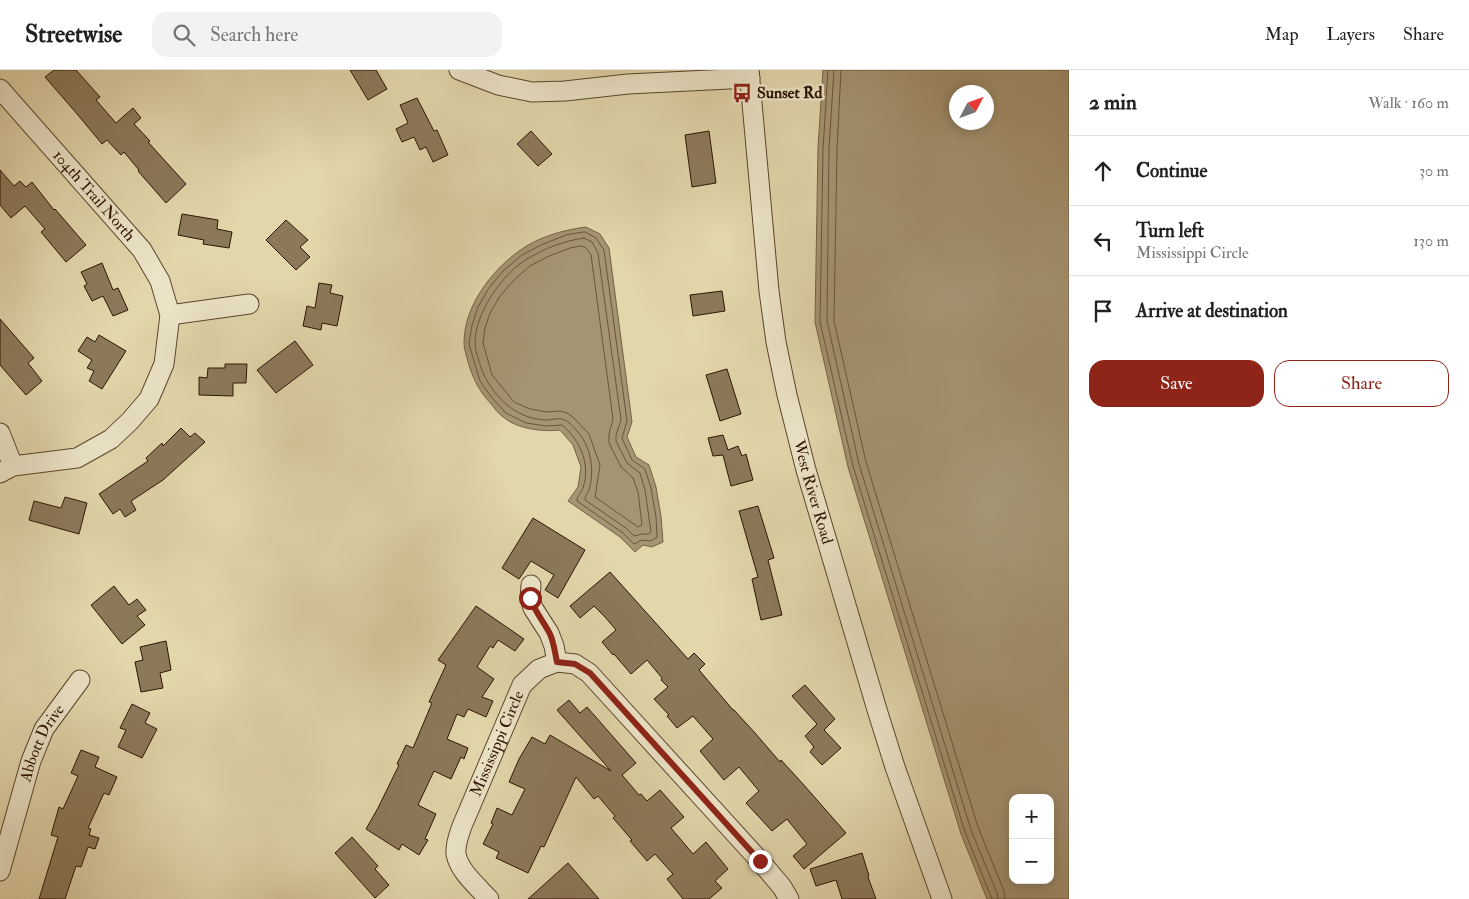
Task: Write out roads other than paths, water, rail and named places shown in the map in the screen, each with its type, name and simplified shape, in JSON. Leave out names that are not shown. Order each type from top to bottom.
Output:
[{"type":"street","points":[[459,70],[498,86],[532,92],[565,91],[627,77],[749,74]]},
{"type":"street","name":"West River Road","points":[[749,74],[771,309],[780,367],[809,479],[878,713],[942,899]]},
{"type":"street","name":"104th Trail North","points":[[0,89],[142,250],[160,281],[170,316]]},
{"type":"street","points":[[0,434],[7,469],[76,458],[110,439],[130,421],[149,399],[164,364],[170,316],[249,304]]},
{"type":"street","points":[[531,585],[530,598],[533,608],[549,633],[557,662],[575,664],[590,673],[760,861],[790,899]]},
{"type":"street","name":"Mississippi Circle","points":[[489,899],[460,864],[456,853],[457,842],[462,826],[522,685],[539,669],[557,662]]},
{"type":"street","name":"Abbott Drive","points":[[0,871],[31,761],[44,729],[80,680]]},
{"type":"water","points":[[823,70],[1069,70],[1069,899],[987,899],[961,834],[848,467],[815,322],[818,148]]},
{"type":"water","points":[[586,227],[600,234],[609,248],[632,422],[627,437],[636,457],[649,465],[656,487],[661,516],[663,542],[652,547],[643,545],[635,552],[620,537],[568,501],[578,487],[581,467],[573,445],[560,430],[537,430],[522,427],[501,415],[476,383],[464,347],[465,330],[474,304],[481,291],[498,269],[526,246],[542,238]]},
{"type":"place","name":"Sunset Rd","points":[[742,93]]}]
